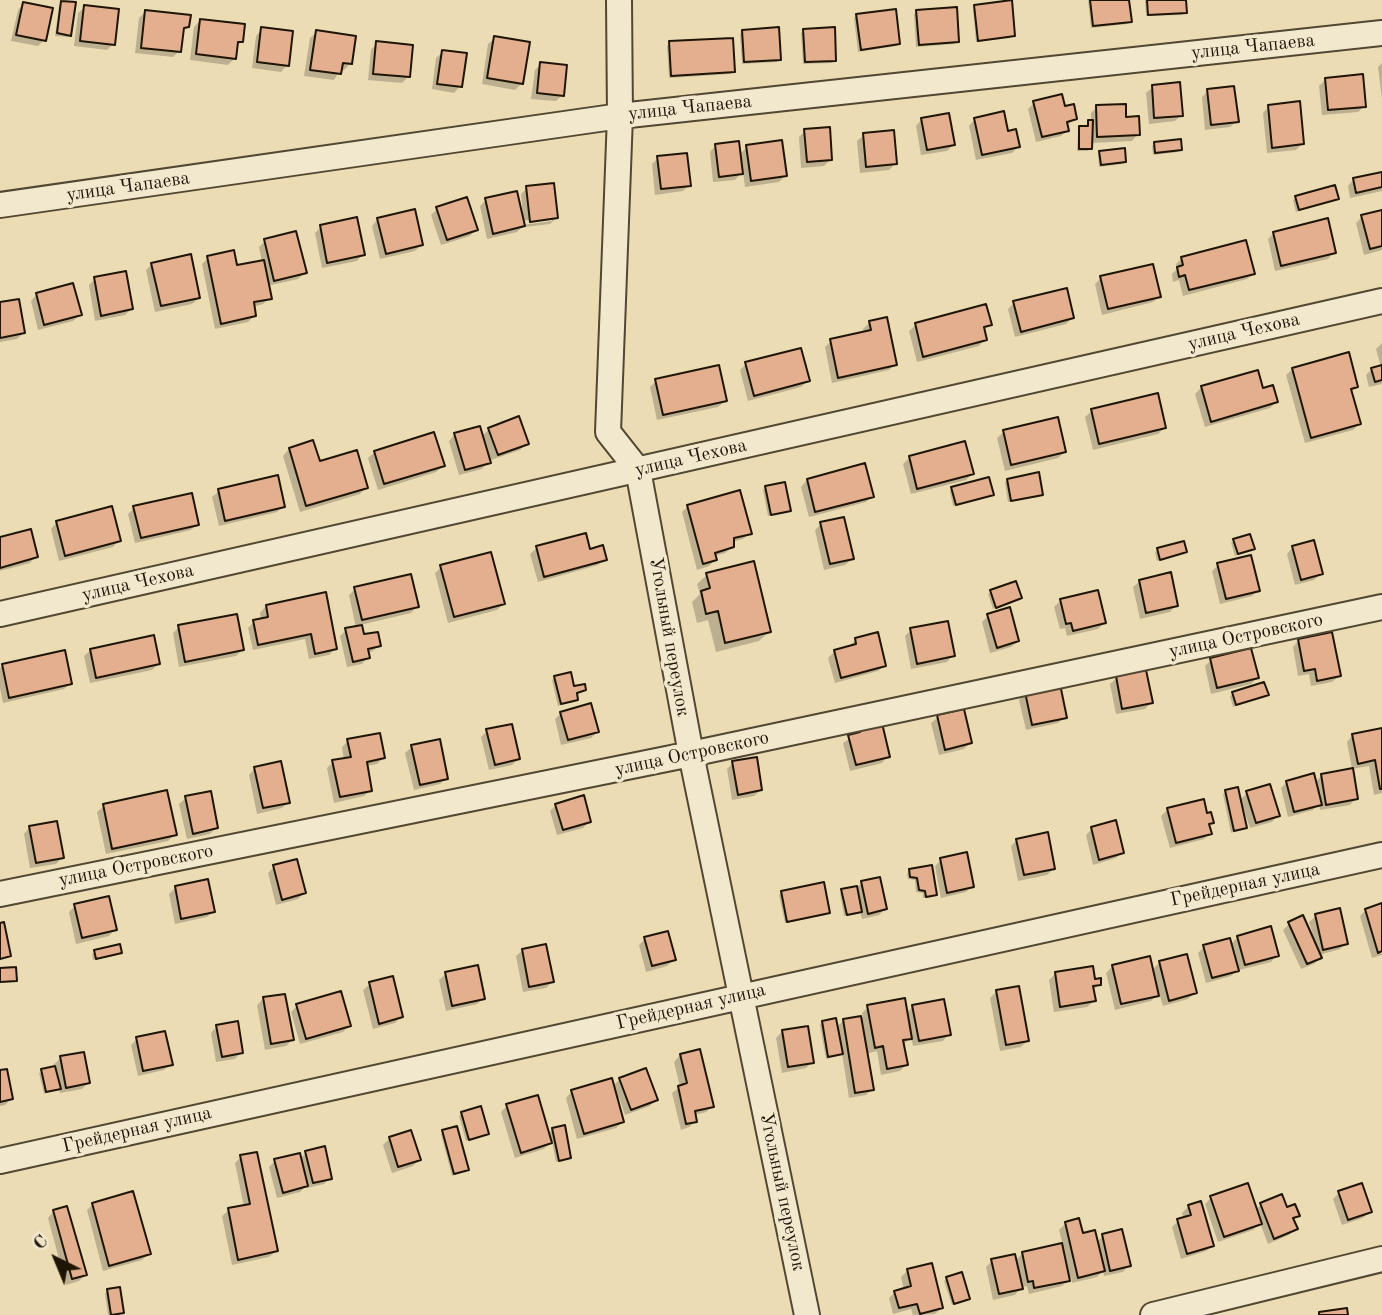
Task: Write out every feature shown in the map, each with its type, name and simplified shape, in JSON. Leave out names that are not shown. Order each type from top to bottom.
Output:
[{"type":"street","name":"Угольный переулок","points":[[619,0],[620,116],[608,432],[638,470],[691,754],[807,1315]]},
{"type":"street","name":"улица Чапаева","points":[[0,205],[620,116],[1382,33]]},
{"type":"street","name":"улица Чехова","points":[[0,614],[1382,301]]},
{"type":"street","name":"улица Островского","points":[[0,894],[691,754],[1382,607]]},
{"type":"street","name":"Грейдерная улица","points":[[0,1161],[1382,855]]},
{"type":"street","points":[[1153,1315],[1382,1259]]},
{"type":"building","points":[[1012,0],[1015,36],[978,41],[974,5]]},
{"type":"building","points":[[1090,0],[1129,0],[1132,22],[1093,26]]},
{"type":"building","points":[[1147,0],[1186,0],[1187,13],[1148,15]]},
{"type":"building","points":[[61,1],[76,2],[71,36],[57,33]]},
{"type":"building","points":[[23,2],[53,8],[46,41],[16,35]]},
{"type":"building","points":[[84,5],[119,9],[115,45],[80,41]]},
{"type":"building","points":[[957,7],[959,42],[919,45],[916,10]]},
{"type":"building","points":[[896,9],[900,44],[861,50],[856,14]]},
{"type":"building","points":[[145,10],[191,15],[189,27],[184,28],[181,52],[141,48]]},
{"type":"building","points":[[200,19],[245,24],[243,42],[238,42],[236,59],[196,54]]},
{"type":"building","points":[[261,27],[293,31],[289,66],[257,62]]},
{"type":"building","points":[[779,27],[781,60],[744,62],[742,30]]},
{"type":"building","points":[[835,27],[836,61],[805,62],[803,29]]},
{"type":"building","points":[[316,30],[356,36],[352,64],[343,63],[341,74],[310,70]]},
{"type":"building","points":[[494,36],[530,42],[523,84],[487,78]]},
{"type":"building","points":[[733,38],[735,72],[671,76],[669,41]]},
{"type":"building","points":[[376,41],[413,45],[410,77],[373,74]]},
{"type":"building","points":[[442,50],[467,53],[462,87],[437,84]]},
{"type":"building","points":[[540,62],[567,65],[564,96],[537,93]]},
{"type":"building","points":[[1363,74],[1366,107],[1328,110],[1325,78]]},
{"type":"building","points":[[1180,82],[1183,116],[1154,118],[1152,85]]},
{"type":"building","points":[[1234,86],[1239,122],[1211,125],[1207,89]]},
{"type":"building","points":[[1062,94],[1065,106],[1074,104],[1077,119],[1067,122],[1069,131],[1042,137],[1033,101]]},
{"type":"building","points":[[1300,101],[1304,144],[1272,148],[1268,105]]},
{"type":"building","points":[[1126,104],[1126,117],[1139,116],[1140,135],[1097,137],[1096,105]]},
{"type":"building","points":[[1004,111],[1008,131],[1016,129],[1020,147],[982,155],[974,118]]},
{"type":"building","points":[[949,113],[955,145],[927,150],[921,118]]},
{"type":"building","points":[[1088,120],[1093,120],[1092,149],[1079,149],[1079,126],[1088,126]]},
{"type":"building","points":[[830,127],[832,160],[807,162],[804,129]]},
{"type":"building","points":[[894,130],[897,164],[866,167],[863,133]]},
{"type":"building","points":[[1181,139],[1182,150],[1155,153],[1154,142]]},
{"type":"building","points":[[782,140],[787,176],[751,181],[746,145]]},
{"type":"building","points":[[739,141],[743,174],[719,177],[715,144]]},
{"type":"building","points":[[1125,148],[1126,162],[1101,165],[1099,151]]},
{"type":"building","points":[[687,153],[691,186],[661,189],[657,156]]},
{"type":"building","points":[[1382,172],[1382,187],[1356,193],[1353,178]]},
{"type":"building","points":[[554,183],[558,218],[530,222],[526,186]]},
{"type":"building","points":[[1335,185],[1339,199],[1299,210],[1295,196]]},
{"type":"building","points":[[517,191],[525,226],[493,234],[485,198]]},
{"type":"building","points":[[467,197],[478,230],[447,240],[436,207]]},
{"type":"building","points":[[415,209],[423,245],[386,254],[377,218]]},
{"type":"building","points":[[1382,210],[1382,246],[1370,249],[1361,215]]},
{"type":"building","points":[[357,217],[365,255],[327,263],[320,225]]},
{"type":"building","points":[[1328,218],[1336,253],[1281,266],[1273,232]]},
{"type":"building","points":[[296,231],[307,273],[274,281],[264,239]]},
{"type":"building","points":[[1246,240],[1255,274],[1189,290],[1185,275],[1179,277],[1177,267],[1183,265],[1181,257]]},
{"type":"building","points":[[234,250],[237,265],[264,260],[272,299],[254,302],[256,316],[221,324],[207,256]]},
{"type":"building","points":[[191,254],[200,298],[161,306],[151,263]]},
{"type":"building","points":[[1153,264],[1161,297],[1108,309],[1100,276]]},
{"type":"building","points":[[126,271],[133,309],[101,316],[94,277]]},
{"type":"building","points":[[73,283],[82,315],[44,325],[36,293]]},
{"type":"building","points":[[1067,288],[1074,318],[1021,332],[1013,301]]},
{"type":"building","points":[[19,299],[25,333],[0,338],[0,302]]},
{"type":"building","points":[[986,304],[992,325],[984,327],[987,340],[923,357],[915,323]]},
{"type":"building","points":[[887,317],[897,365],[838,378],[830,339],[871,330],[869,321]]},
{"type":"building","points":[[801,348],[810,381],[754,396],[745,362]]},
{"type":"building","points":[[1349,352],[1358,387],[1351,389],[1361,424],[1311,438],[1292,368]]},
{"type":"building","points":[[719,365],[727,401],[663,415],[655,379]]},
{"type":"building","points":[[1382,365],[1382,380],[1375,382],[1371,368]]},
{"type":"building","points":[[1258,370],[1263,388],[1273,385],[1278,402],[1211,422],[1201,386]]},
{"type":"building","points":[[1158,393],[1166,428],[1099,444],[1091,409]]},
{"type":"building","points":[[519,416],[529,444],[498,455],[488,428]]},
{"type":"building","points":[[1058,417],[1066,452],[1011,465],[1003,430]]},
{"type":"building","points":[[480,426],[491,463],[465,470],[454,433]]},
{"type":"building","points":[[434,432],[445,466],[384,484],[374,451]]},
{"type":"building","points":[[313,440],[320,461],[357,450],[368,488],[306,506],[289,448]]},
{"type":"building","points":[[965,441],[974,474],[917,489],[909,456]]},
{"type":"building","points":[[865,463],[874,497],[815,512],[807,479]]},
{"type":"building","points":[[1039,472],[1043,495],[1011,501],[1007,479]]},
{"type":"building","points":[[278,475],[285,507],[225,521],[218,489]]},
{"type":"building","points":[[989,477],[994,495],[956,505],[951,487]]},
{"type":"building","points":[[785,482],[791,511],[771,515],[765,486]]},
{"type":"building","points":[[740,490],[752,534],[734,538],[734,547],[715,553],[717,560],[703,564],[687,505]]},
{"type":"building","points":[[192,493],[199,525],[141,538],[133,506]]},
{"type":"building","points":[[112,506],[121,541],[65,556],[56,521]]},
{"type":"building","points":[[844,517],[854,559],[830,564],[820,522]]},
{"type":"building","points":[[31,529],[38,557],[0,568],[0,537]]},
{"type":"building","points":[[586,533],[590,549],[603,545],[607,560],[544,577],[536,546]]},
{"type":"building","points":[[1250,534],[1255,549],[1238,554],[1233,539]]},
{"type":"building","points":[[1314,540],[1323,574],[1301,580],[1292,546]]},
{"type":"building","points":[[1184,541],[1187,552],[1160,560],[1157,548]]},
{"type":"building","points":[[491,552],[505,604],[454,617],[440,565]]},
{"type":"building","points":[[1251,555],[1260,591],[1226,599],[1217,563]]},
{"type":"building","points":[[754,561],[771,632],[725,643],[718,611],[706,614],[701,591],[710,588],[706,573]]},
{"type":"building","points":[[1171,572],[1178,606],[1146,613],[1139,580]]},
{"type":"building","points":[[411,574],[419,607],[362,620],[354,587]]},
{"type":"building","points":[[1016,581],[1022,598],[996,608],[990,590]]},
{"type":"building","points":[[1098,590],[1106,623],[1073,631],[1071,623],[1066,624],[1060,599]]},
{"type":"building","points":[[326,592],[337,649],[315,654],[311,634],[258,645],[253,620],[268,617],[266,605]]},
{"type":"building","points":[[1010,607],[1019,641],[997,648],[987,614]]},
{"type":"building","points":[[237,614],[244,650],[185,662],[178,625]]},
{"type":"building","points":[[948,621],[955,656],[917,664],[910,628]]},
{"type":"building","points":[[362,625],[364,634],[378,632],[381,646],[368,649],[370,658],[353,662],[345,628]]},
{"type":"building","points":[[878,632],[886,666],[841,678],[834,650],[856,644],[855,638]]},
{"type":"building","points":[[1332,632],[1341,676],[1317,681],[1315,669],[1304,671],[1298,639]]},
{"type":"building","points":[[154,635],[160,664],[96,678],[90,649]]},
{"type":"building","points":[[1251,648],[1259,678],[1217,688],[1210,658]]},
{"type":"building","points":[[65,650],[72,684],[9,698],[2,664]]},
{"type":"building","points":[[1146,670],[1153,703],[1122,709],[1116,676]]},
{"type":"building","points":[[571,672],[574,686],[585,684],[586,690],[577,693],[578,700],[561,704],[554,676]]},
{"type":"building","points":[[1264,682],[1269,695],[1236,705],[1232,692]]},
{"type":"building","points":[[1060,684],[1067,718],[1032,725],[1025,692]]},
{"type":"building","points":[[591,703],[599,732],[568,740],[560,712]]},
{"type":"building","points":[[964,709],[972,743],[945,750],[937,715]]},
{"type":"building","points":[[858,723],[882,723],[890,757],[856,765],[848,735],[860,732]]},
{"type":"building","points":[[512,724],[520,759],[495,765],[486,729]]},
{"type":"building","points":[[1382,728],[1380,789],[1375,760],[1358,764],[1352,734]]},
{"type":"building","points":[[380,733],[385,758],[367,762],[372,791],[340,797],[332,760],[351,757],[347,739]]},
{"type":"building","points":[[440,739],[448,779],[420,785],[411,745]]},
{"type":"building","points":[[757,757],[762,790],[738,795],[732,761]]},
{"type":"building","points":[[281,761],[290,803],[263,808],[254,767]]},
{"type":"building","points":[[1353,768],[1358,799],[1326,805],[1321,774]]},
{"type":"building","points":[[1314,773],[1322,805],[1294,812],[1286,781]]},
{"type":"building","points":[[1270,784],[1280,816],[1256,823],[1246,791]]},
{"type":"building","points":[[1238,787],[1247,828],[1234,831],[1225,790]]},
{"type":"building","points":[[167,790],[177,835],[112,849],[103,804]]},
{"type":"building","points":[[211,791],[218,828],[193,834],[185,796]]},
{"type":"building","points":[[584,795],[591,822],[563,830],[555,804]]},
{"type":"building","points":[[1204,799],[1207,813],[1211,812],[1214,823],[1209,824],[1212,834],[1176,843],[1167,808]]},
{"type":"building","points":[[1116,820],[1124,853],[1099,860],[1091,827]]},
{"type":"building","points":[[57,821],[64,858],[36,863],[29,826]]},
{"type":"building","points":[[1048,832],[1055,869],[1024,875],[1016,839]]},
{"type":"building","points":[[967,852],[974,887],[947,893],[940,858]]},
{"type":"building","points":[[297,859],[306,893],[282,900],[273,865]]},
{"type":"building","points":[[932,865],[937,895],[926,897],[925,891],[919,890],[917,878],[910,877],[909,869]]},
{"type":"building","points":[[880,877],[887,909],[868,914],[861,881]]},
{"type":"building","points":[[208,879],[215,912],[181,919],[175,886]]},
{"type":"building","points":[[824,882],[830,913],[787,922],[781,891]]},
{"type":"building","points":[[857,886],[862,912],[847,915],[841,889]]},
{"type":"building","points":[[109,896],[117,930],[82,938],[74,904]]},
{"type":"building","points":[[1382,903],[1382,951],[1378,953],[1365,909]]},
{"type":"building","points":[[1340,908],[1348,944],[1323,950],[1315,914]]},
{"type":"building","points":[[1303,915],[1322,958],[1307,964],[1288,922]]},
{"type":"building","points":[[4,922],[11,956],[0,959],[0,923]]},
{"type":"building","points":[[1271,926],[1279,956],[1245,965],[1237,936]]},
{"type":"building","points":[[668,931],[676,960],[652,966],[644,937]]},
{"type":"building","points":[[1230,938],[1239,971],[1212,978],[1203,945]]},
{"type":"building","points":[[120,944],[122,953],[96,959],[94,950]]},
{"type":"building","points":[[546,944],[554,982],[529,987],[522,949]]},
{"type":"building","points":[[1187,954],[1197,993],[1169,1001],[1159,961]]},
{"type":"building","points":[[1150,956],[1159,996],[1121,1004],[1112,965]]},
{"type":"building","points":[[478,965],[485,999],[452,1006],[445,972]]},
{"type":"building","points":[[1093,966],[1095,979],[1101,978],[1101,985],[1093,986],[1096,1001],[1060,1007],[1055,972]]},
{"type":"building","points":[[16,967],[17,981],[0,982],[0,968]]},
{"type":"building","points":[[393,976],[403,1017],[379,1024],[369,982]]},
{"type":"building","points":[[1019,986],[1029,1041],[1006,1045],[996,990]]},
{"type":"building","points":[[341,991],[351,1026],[306,1039],[296,1004]]},
{"type":"building","points":[[285,994],[294,1040],[271,1044],[263,997]]},
{"type":"building","points":[[905,998],[912,1039],[903,1040],[908,1065],[887,1069],[883,1046],[875,1048],[867,1005]]},
{"type":"building","points":[[944,999],[951,1035],[919,1041],[912,1005]]},
{"type":"building","points":[[861,1016],[874,1090],[855,1093],[843,1019]]},
{"type":"building","points":[[836,1018],[843,1054],[828,1057],[822,1021]]},
{"type":"building","points":[[238,1021],[243,1053],[222,1057],[216,1025]]},
{"type":"building","points":[[808,1026],[814,1063],[788,1067],[782,1030]]},
{"type":"building","points":[[165,1031],[173,1065],[143,1071],[136,1037]]},
{"type":"building","points":[[700,1049],[714,1107],[695,1111],[697,1122],[686,1124],[678,1086],[687,1083],[680,1054]]},
{"type":"building","points":[[84,1052],[90,1083],[66,1088],[60,1056]]},
{"type":"building","points":[[55,1066],[61,1089],[46,1092],[41,1069]]},
{"type":"building","points":[[646,1068],[658,1100],[631,1110],[619,1078]]},
{"type":"building","points":[[7,1069],[13,1099],[0,1102],[0,1070]]},
{"type":"building","points":[[612,1078],[624,1122],[584,1134],[571,1090]]},
{"type":"building","points":[[538,1095],[552,1143],[521,1153],[506,1104]]},
{"type":"building","points":[[481,1106],[489,1134],[469,1140],[461,1112]]},
{"type":"building","points":[[565,1125],[571,1158],[559,1161],[552,1128]]},
{"type":"building","points":[[457,1126],[469,1170],[454,1174],[442,1130]]},
{"type":"building","points":[[411,1130],[421,1160],[398,1167],[389,1137]]},
{"type":"building","points":[[325,1146],[332,1179],[313,1183],[305,1151]]},
{"type":"building","points":[[257,1152],[278,1251],[238,1260],[228,1208],[250,1204],[240,1155]]},
{"type":"building","points":[[300,1153],[308,1186],[283,1193],[274,1159]]},
{"type":"building","points":[[1248,1183],[1262,1224],[1224,1237],[1210,1196]]},
{"type":"building","points":[[1362,1183],[1372,1212],[1348,1220],[1338,1191]]},
{"type":"building","points":[[133,1191],[151,1254],[109,1266],[92,1203]]},
{"type":"building","points":[[1282,1194],[1287,1207],[1295,1204],[1300,1216],[1293,1218],[1298,1229],[1274,1239],[1260,1203]]},
{"type":"building","points":[[1201,1201],[1214,1246],[1187,1254],[1177,1219],[1191,1215],[1188,1205]]},
{"type":"building","points":[[67,1206],[87,1275],[72,1279],[53,1210]]},
{"type":"building","points":[[1079,1218],[1083,1233],[1095,1230],[1105,1271],[1078,1278],[1065,1222]]},
{"type":"building","points":[[1122,1229],[1131,1266],[1110,1271],[1102,1234]]},
{"type":"building","points":[[1062,1243],[1070,1281],[1034,1288],[1033,1281],[1028,1282],[1022,1252]]},
{"type":"building","points":[[1015,1254],[1023,1289],[999,1294],[991,1259]]},
{"type":"building","points":[[932,1263],[943,1308],[920,1314],[917,1304],[899,1308],[894,1291],[911,1286],[907,1269]]},
{"type":"building","points":[[962,1272],[970,1299],[954,1304],[946,1277]]},
{"type":"building","points":[[120,1287],[124,1313],[111,1315],[107,1289]]},
{"type":"building","points":[[1347,1308],[1348,1315],[1319,1315],[1319,1312]]}]
